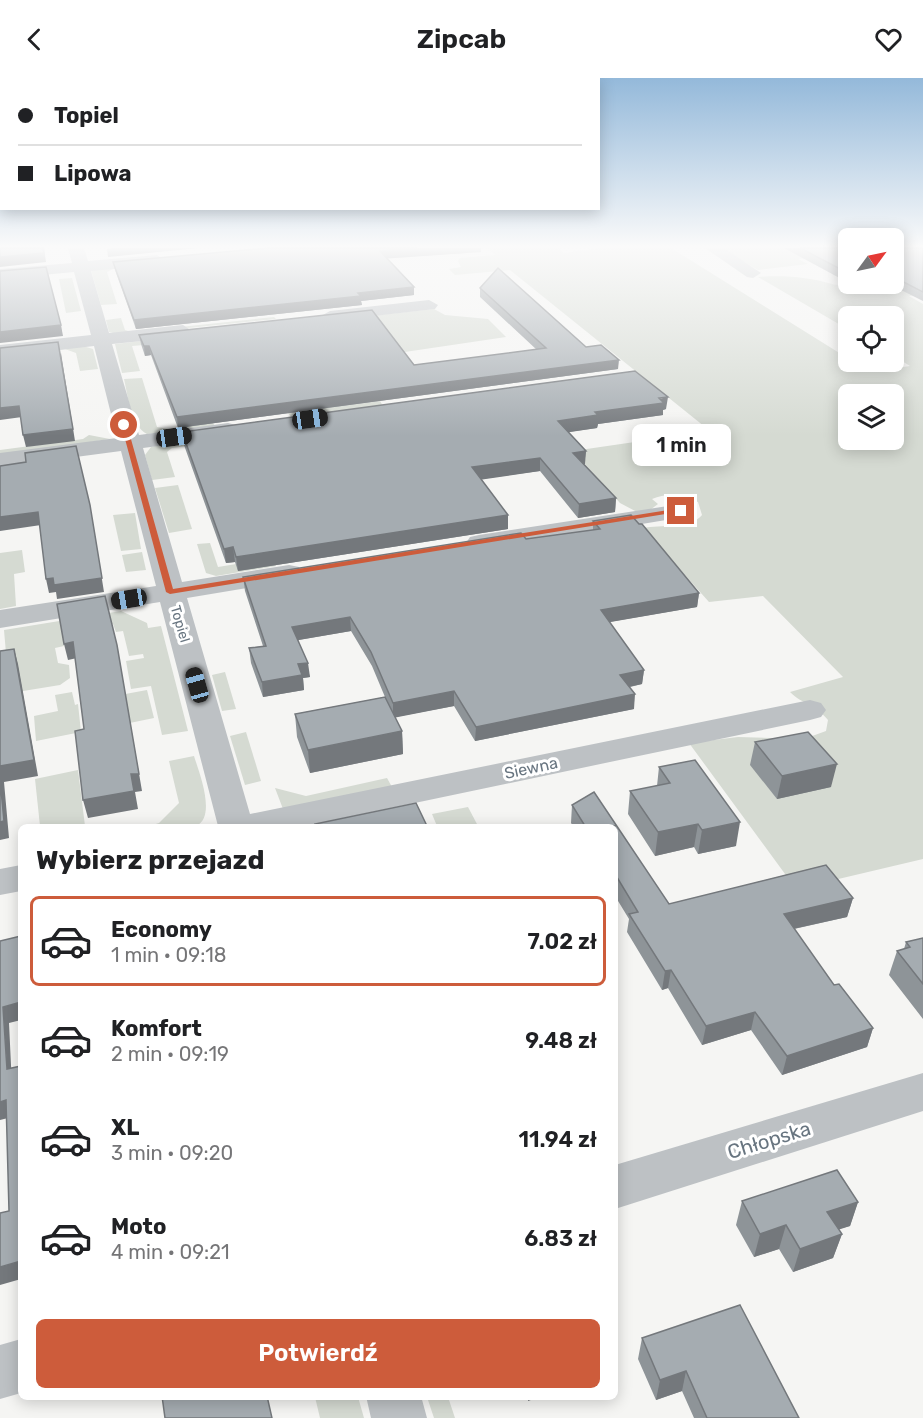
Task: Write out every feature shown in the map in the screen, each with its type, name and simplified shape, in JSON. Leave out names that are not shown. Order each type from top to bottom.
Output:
[{"type":"street","name":"Topiel","points":[[94,311],[235,824]]},
{"type":"street","points":[[312,317],[375,311]]},
{"type":"street","points":[[0,351],[207,329]]},
{"type":"street","points":[[0,460],[245,428]]},
{"type":"street","points":[[453,547],[681,511]]},
{"type":"street","points":[[0,620],[311,569]]},
{"type":"street","name":"Siewna","points":[[261,824],[810,710]]},
{"type":"street","points":[[0,882],[18,879]]},
{"type":"street","name":"Chłopska","points":[[618,1186],[923,1092]]},
{"type":"street","points":[[0,1372],[18,1367]]},
{"type":"street","points":[[394,1400],[399,1418]]},
{"type":"shaded area","points":[[65,311],[81,311],[66,313]]},
{"type":"shaded area","points":[[437,311],[445,315],[488,319],[506,337],[398,353],[370,316]]},
{"type":"shaded area","points":[[560,311],[771,311],[838,352],[838,372],[904,372],[904,367],[910,366],[904,362],[904,311],[923,311],[923,859],[796,889],[689,743],[738,737],[804,739],[826,731],[828,720],[823,714],[790,692],[843,677],[763,596],[709,602],[643,528],[691,522],[702,515],[698,502],[670,495],[652,499],[658,504],[650,510],[637,512],[620,503],[573,451],[710,431]]},
{"type":"shaded area","points":[[816,311],[838,311],[838,324]]},
{"type":"shaded area","points":[[274,317],[276,319],[122,335],[109,332],[106,320],[121,318],[125,330],[132,332]]},
{"type":"shaded area","points":[[177,337],[179,342],[132,346],[140,371],[122,373],[115,344]]},
{"type":"shaded area","points":[[83,346],[93,349],[98,369],[80,371],[76,353],[65,349],[0,353]]},
{"type":"shaded area","points":[[142,378],[157,427],[169,429],[213,423],[216,428],[147,434],[134,418],[124,379]]},
{"type":"shaded area","points":[[380,401],[383,406],[292,418],[288,413]]},
{"type":"shaded area","points":[[277,434],[172,448],[167,452],[175,477],[152,480],[145,455],[151,447],[163,444]]},
{"type":"shaded area","points":[[89,435],[110,439],[0,456],[0,450],[83,439]]},
{"type":"shaded area","points":[[178,485],[192,529],[169,533],[155,488]]},
{"type":"shaded area","points":[[135,513],[141,549],[121,551],[113,515]]},
{"type":"shaded area","points":[[210,543],[218,567],[272,558],[276,566],[216,576],[206,573],[197,544]]},
{"type":"shaded area","points":[[22,550],[25,572],[14,574],[16,606],[0,609],[0,553]]},
{"type":"shaded area","points":[[142,552],[146,570],[126,572],[122,555]]},
{"type":"shaded area","points":[[121,611],[147,623],[148,628],[161,626],[188,731],[162,735],[151,686],[131,689],[126,661],[144,658],[143,654],[129,656],[123,631],[116,632],[113,624],[62,633],[64,646],[55,648],[58,663],[69,665],[70,678],[60,685],[17,692],[7,665],[4,630]]},
{"type":"shaded area","points":[[225,672],[236,709],[222,711],[212,675]]},
{"type":"shaded area","points":[[147,690],[154,718],[86,732],[82,702]]},
{"type":"shaded area","points":[[72,692],[75,705],[78,704],[81,732],[36,741],[34,716],[58,711],[55,695]]},
{"type":"shaded area","points":[[246,732],[261,781],[245,785],[230,736]]},
{"type":"shaded area","points":[[194,756],[206,804],[205,814],[198,824],[156,824],[179,803],[169,761]]},
{"type":"shaded area","points":[[78,770],[85,824],[40,824],[35,779]]},
{"type":"shaded area","points":[[387,778],[392,787],[283,809],[275,788],[306,796]]},
{"type":"shaded area","points":[[468,807],[477,824],[436,824],[432,814]]},
{"type":"shaded area","points":[[316,1400],[359,1400],[364,1418],[320,1418]]},
{"type":"shaded area","points":[[428,1400],[449,1400],[455,1418],[434,1418]]},
{"type":"building","points":[[0,311],[57,311],[61,325],[0,332]]},
{"type":"building","points":[[131,311],[224,311],[134,320]]},
{"type":"building","points":[[372,311],[414,365],[546,348],[505,311],[545,311],[586,347],[601,345],[619,360],[177,417],[149,346],[144,346],[139,335]]},
{"type":"building","points":[[58,342],[73,429],[23,435],[19,406],[0,408],[0,348]]},
{"type":"building","points":[[635,371],[668,397],[659,398],[664,403],[595,412],[598,415],[558,421],[586,451],[573,453],[616,498],[579,504],[540,458],[472,467],[508,515],[236,557],[233,547],[224,549],[182,432]]},
{"type":"building","points":[[76,446],[90,505],[102,578],[54,585],[53,578],[46,579],[38,512],[0,517],[0,466],[26,462],[25,453]]},
{"type":"building","points":[[631,515],[639,524],[642,524],[699,593],[601,610],[644,670],[620,675],[635,694],[476,727],[454,691],[393,703],[371,652],[350,617],[292,627],[308,663],[298,664],[302,675],[262,682],[249,648],[266,646],[243,577],[521,533],[526,539],[600,529],[593,521]]},
{"type":"building","points":[[105,596],[117,645],[139,774],[131,774],[134,791],[83,800],[75,731],[84,729],[73,642],[64,644],[57,604]]},
{"type":"building","points":[[14,649],[34,760],[0,766],[0,651]]},
{"type":"building","points":[[385,697],[402,731],[308,750],[295,714]]},
{"type":"building","points":[[808,732],[837,764],[782,776],[755,742]]},
{"type":"building","points":[[695,760],[740,822],[702,830],[698,824],[658,832],[630,791],[670,783],[659,767]]},
{"type":"building","points":[[0,779],[4,821],[0,822]]},
{"type":"building","points":[[594,792],[615,824],[584,824],[572,805]]},
{"type":"building","points":[[416,803],[426,824],[315,824]]},
{"type":"building","points":[[618,828],[669,904],[826,865],[853,898],[784,914],[834,985],[839,984],[873,1028],[787,1056],[755,1012],[706,1026],[671,970],[665,971],[629,914],[638,912],[618,879]]},
{"type":"building","points":[[18,937],[18,1003],[3,1007],[7,1069],[18,1067],[18,1262],[0,1267],[0,1213],[9,1211],[6,1100],[0,1102],[0,941]]},
{"type":"building","points":[[923,938],[923,984],[897,951],[910,947],[906,942]]},
{"type":"building","points":[[837,1170],[858,1202],[827,1212],[842,1234],[800,1249],[786,1225],[760,1234],[742,1201]]},
{"type":"building","points":[[740,1305],[799,1418],[707,1418],[686,1371],[660,1380],[642,1338]]},
{"type":"building","points":[[163,1400],[268,1400],[272,1418],[165,1418]]},
{"type":"route","points":[[124,425],[170,592],[681,511]]}]
